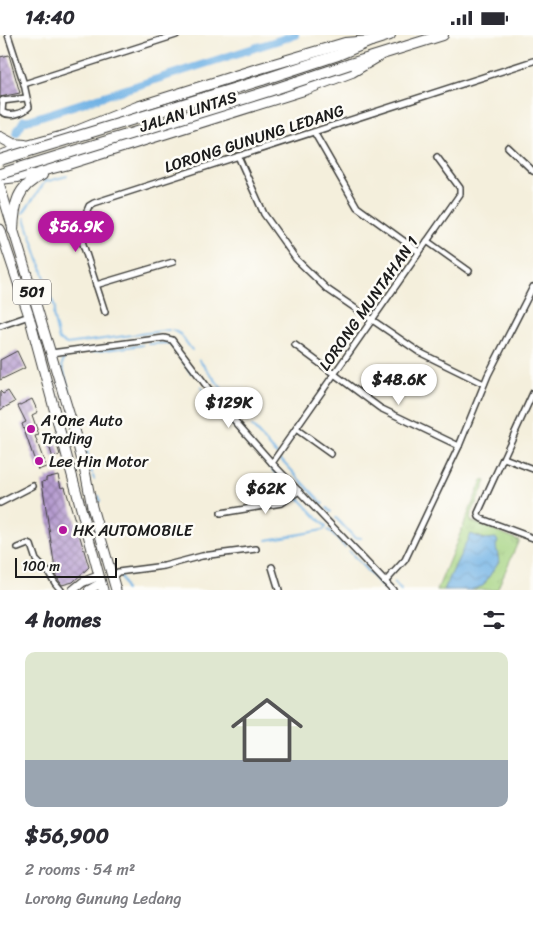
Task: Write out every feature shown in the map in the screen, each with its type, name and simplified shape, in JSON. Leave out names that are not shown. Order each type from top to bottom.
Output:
[{"type":"highway","name":"JALAN LINTAS","points":[[0,160],[338,55],[390,35]]},
{"type":"highway","name":"JALAN LINTAS","points":[[0,174],[260,94],[443,35]]},
{"type":"highway","name":"JALAN LINTAS","points":[[0,156],[27,145],[67,135],[137,107],[254,70],[345,43],[371,41]]},
{"type":"highway","name":"JALAN LINTAS","points":[[0,179],[17,177],[65,165],[308,89],[352,72],[378,56]]},
{"type":"highway","points":[[0,137],[13,144],[27,145]]},
{"type":"highway","points":[[27,145],[19,151],[18,161],[21,165],[37,171]]},
{"type":"highway","points":[[13,230],[14,211],[19,196],[26,184],[32,179],[65,165]]},
{"type":"main road","name":"501","points":[[0,186],[73,426],[92,507],[116,589]]},
{"type":"main road","name":"501","points":[[0,231],[29,316],[101,582]]},
{"type":"main road","points":[[89,590],[101,582],[107,554]]},
{"type":"main road","points":[[73,590],[82,583],[101,582],[116,589]]},
{"type":"street","points":[[8,35],[24,84],[29,108],[9,115],[2,112],[2,102],[26,98]]},
{"type":"street","points":[[24,84],[176,35]]},
{"type":"street","name":"LORONG GUNUNG LEDANG","points":[[105,312],[81,238],[82,222],[89,206],[94,203],[533,62]]},
{"type":"street","points":[[314,132],[357,207],[419,252]]},
{"type":"street","points":[[508,147],[533,171]]},
{"type":"street","points":[[238,156],[264,214],[296,259],[327,289],[419,352],[484,384]]},
{"type":"street","name":"LORONG MUNTAHAN 1","points":[[272,463],[461,191],[437,157]]},
{"type":"street","points":[[427,241],[469,271]]},
{"type":"street","points":[[96,285],[173,262]]},
{"type":"street","points":[[385,581],[405,560],[460,446],[484,384],[533,287]]},
{"type":"street","points":[[0,326],[29,316]]},
{"type":"street","points":[[50,353],[164,338],[172,340],[220,404],[272,463],[393,590]]},
{"type":"street","points":[[295,345],[380,407],[460,446]]},
{"type":"street","points":[[533,393],[531,401],[478,513],[482,519],[533,538]]},
{"type":"street","points":[[296,429],[331,454]]},
{"type":"street","points":[[504,458],[533,469]]},
{"type":"street","points":[[0,503],[33,487]]},
{"type":"street","points":[[221,513],[282,503],[299,491]]},
{"type":"street","points":[[18,548],[28,544],[32,545],[36,559],[50,573],[61,590]]},
{"type":"street","points":[[113,577],[118,572],[156,568],[202,556],[256,549]]},
{"type":"street","points":[[272,567],[279,590]]},
{"type":"green space","points":[[482,480],[486,481],[470,517],[471,521],[519,540],[497,590],[470,590],[483,586],[499,561],[495,548],[490,542],[471,534],[444,590],[437,590]]},
{"type":"water","points":[[470,534],[484,539],[496,538],[499,561],[483,586],[470,590],[444,590]]},
{"type":"building","points":[[9,55],[20,93],[0,97],[0,57]]},
{"type":"building","points":[[17,351],[25,368],[0,380],[0,360]]},
{"type":"building","points":[[0,391],[3,394],[8,391],[15,402],[0,410]]},
{"type":"building","points":[[32,399],[38,412],[32,415],[39,435],[35,436],[46,467],[38,470],[22,424],[26,422],[18,406]]},
{"type":"building","name":"Lee Hin Motor","points":[[55,438],[60,455],[53,458],[47,440]]},
{"type":"building","name":"HK AUTOMOBILE","points":[[58,475],[61,488],[65,487],[89,567],[73,582],[62,585],[56,576],[42,482],[46,481],[46,478]]},
{"type":"waterway","points":[[16,133],[24,120],[295,35]]},
{"type":"waterway","points":[[45,182],[67,176]]},
{"type":"waterway","points":[[23,213],[45,182],[43,178]]},
{"type":"waterway","points":[[25,218],[55,308],[53,315],[59,340],[67,344],[169,330]]},
{"type":"waterway","points":[[172,330],[180,334],[192,350]]},
{"type":"waterway","points":[[148,344],[169,343],[191,373]]},
{"type":"waterway","points":[[91,352],[143,345]]},
{"type":"waterway","points":[[70,393],[62,365],[64,357],[78,354]]},
{"type":"waterway","points":[[199,360],[248,421]]},
{"type":"waterway","points":[[201,387],[215,405]]},
{"type":"waterway","points":[[219,410],[246,439]]},
{"type":"waterway","points":[[252,427],[277,454]]},
{"type":"waterway","points":[[250,443],[255,449]]},
{"type":"waterway","points":[[87,451],[92,473]]},
{"type":"waterway","points":[[261,455],[291,490]]},
{"type":"waterway","points":[[281,459],[323,504]]},
{"type":"waterway","points":[[99,496],[100,501]]},
{"type":"waterway","points":[[267,540],[323,530],[326,527],[298,497],[293,500]]},
{"type":"waterway","points":[[327,508],[331,512]]},
{"type":"waterway","points":[[336,518],[354,537],[361,538]]},
{"type":"waterway","points":[[328,530],[345,547]]},
{"type":"waterway","points":[[349,551],[383,588]]},
{"type":"waterway","points":[[120,573],[125,590]]},
{"type":"waterway","points":[[394,582],[401,590]]},
{"type":"place","name":"A'One Auto Trading","points":[[31,429]]},
{"type":"place","name":"Lee Hin Motor","points":[[39,461]]},
{"type":"place","name":"HK AUTOMOBILE","points":[[63,530]]}]
